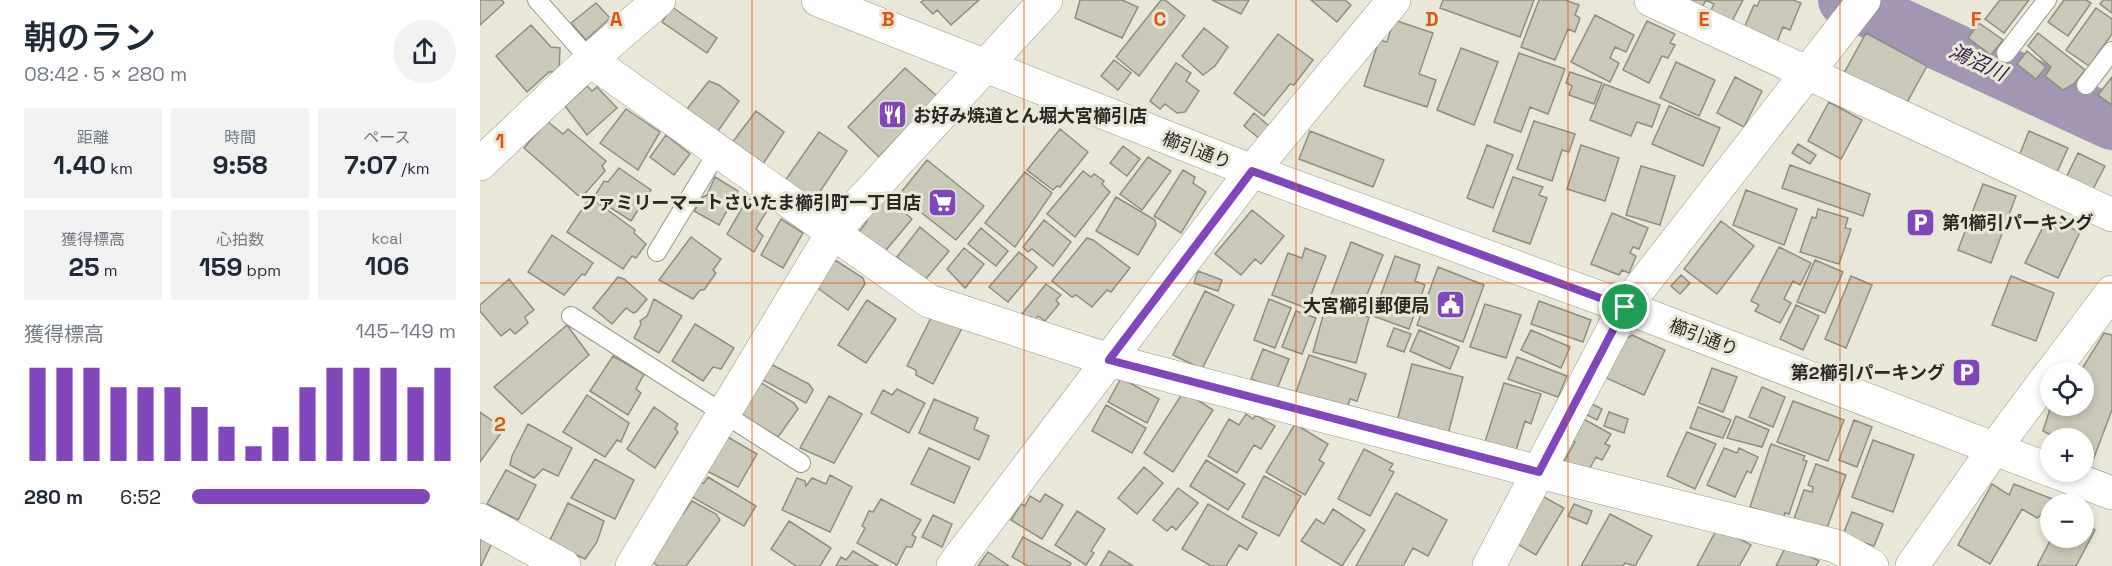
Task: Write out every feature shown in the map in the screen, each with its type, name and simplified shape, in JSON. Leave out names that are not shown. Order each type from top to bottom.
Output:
[{"type":"street","points":[[480,164],[590,60],[659,0]]},
{"type":"street","name":"櫛引通り","points":[[818,0],[1252,171],[1625,307],[2040,466]]},
{"type":"street","points":[[632,566],[833,232],[1046,0]]},
{"type":"street","points":[[953,566],[1252,171],[1394,0]]},
{"type":"street","points":[[1651,0],[2112,215]]},
{"type":"street","points":[[1489,566],[1625,307],[1718,184],[1856,11]]},
{"type":"street","points":[[590,60],[929,301],[1109,360],[1539,472],[1836,546],[1872,566]]},
{"type":"street","points":[[2059,362],[2112,292]]},
{"type":"street","points":[[1912,566],[2040,388]]},
{"type":"street","name":"櫛引通り","points":[[2082,482],[2112,493]]},
{"type":"street","points":[[480,520],[512,554],[564,566]]},
{"type":"lane","points":[[537,0],[590,60]]},
{"type":"lane","points":[[2006,53],[2047,0]]},
{"type":"lane","points":[[2086,85],[2112,51]]},
{"type":"lane","points":[[657,252],[718,151]]},
{"type":"lane","points":[[571,315],[801,463]]},
{"type":"building","points":[[480,0],[502,0],[504,3],[480,25]]},
{"type":"building","points":[[924,0],[979,0],[951,25],[937,10],[933,14],[921,2]]},
{"type":"building","points":[[1080,0],[1122,0],[1138,7],[1122,38],[1075,18]]},
{"type":"building","points":[[1161,0],[1165,0],[1185,16],[1139,76],[1116,57]]},
{"type":"building","points":[[1212,0],[1249,0],[1241,14]]},
{"type":"building","points":[[1311,0],[1345,0],[1351,5],[1337,22]]},
{"type":"building","points":[[1443,0],[1534,0],[1520,37],[1440,8]]},
{"type":"building","points":[[1539,0],[1565,0],[1579,5],[1575,15],[1580,18],[1575,32],[1568,29],[1555,60],[1521,47]]},
{"type":"building","points":[[1687,0],[1706,0],[1702,8]]},
{"type":"building","points":[[1706,0],[1743,0],[1731,23],[1710,12],[1714,4]]},
{"type":"building","points":[[1760,0],[1793,0],[1801,3],[1790,30],[1783,27],[1777,42],[1744,28],[1754,5],[1757,6]]},
{"type":"building","points":[[2000,0],[2029,0],[2004,33],[1985,19]]},
{"type":"building","points":[[2064,0],[2086,0],[2091,3],[2068,36],[2048,22]]},
{"type":"building","points":[[2103,0],[2112,0],[2112,13],[2100,4]]},
{"type":"building","points":[[596,3],[610,18],[586,40],[571,23]]},
{"type":"building","points":[[672,7],[717,38],[707,53],[662,22]]},
{"type":"building","points":[[2096,8],[2112,19],[2112,34],[2089,66],[2066,50]]},
{"type":"building","points":[[1595,15],[1634,35],[1626,52],[1615,47],[1610,58],[1619,63],[1610,82],[1571,62]]},
{"type":"building","points":[[1394,20],[1433,33],[1419,74],[1436,80],[1427,107],[1364,86],[1379,40],[1387,42]]},
{"type":"building","points":[[1647,21],[1675,34],[1670,43],[1675,45],[1668,58],[1662,56],[1649,83],[1623,70]]},
{"type":"building","points":[[1979,23],[2003,40],[1991,55],[1968,38]]},
{"type":"building","points":[[531,25],[551,47],[560,48],[559,72],[549,72],[527,92],[496,56]]},
{"type":"building","points":[[1204,28],[1228,47],[1215,66],[1203,75],[1182,56]]},
{"type":"building","points":[[1866,33],[1927,66],[1905,106],[1844,73]]},
{"type":"building","points":[[2038,33],[2085,70],[2074,84],[2063,90],[2045,76],[2051,67],[2028,46]]},
{"type":"building","points":[[1278,34],[1313,60],[1294,85],[1290,84],[1264,116],[1234,93]]},
{"type":"building","points":[[1461,48],[1498,62],[1474,125],[1437,110]]},
{"type":"building","points":[[2027,51],[2046,67],[2036,79],[2017,64]]},
{"type":"building","points":[[1519,53],[1565,69],[1548,114],[1530,107],[1521,132],[1494,122]]},
{"type":"building","points":[[1114,60],[1131,73],[1118,90],[1101,76]]},
{"type":"building","points":[[1676,62],[1715,80],[1699,116],[1660,98]]},
{"type":"building","points":[[1176,63],[1191,73],[1186,81],[1199,91],[1185,112],[1177,113],[1165,104],[1160,109],[1150,101]]},
{"type":"building","points":[[905,68],[937,96],[879,157],[848,127]]},
{"type":"building","points":[[1570,72],[1602,83],[1594,104],[1569,95],[1572,86],[1566,83]]},
{"type":"building","points":[[1735,77],[1762,91],[1744,127],[1717,113]]},
{"type":"building","points":[[2112,77],[2112,105],[2098,95]]},
{"type":"building","points":[[709,81],[719,85],[739,101],[716,134],[683,114]]},
{"type":"building","points":[[1604,84],[1660,105],[1652,127],[1637,122],[1631,136],[1590,120]]},
{"type":"building","points":[[587,86],[592,91],[597,87],[617,108],[587,135],[565,106]]},
{"type":"building","points":[[1829,102],[1862,120],[1841,159],[1808,141]]},
{"type":"building","points":[[1669,106],[1720,128],[1703,166],[1652,144]]},
{"type":"building","points":[[626,109],[660,132],[638,170],[600,143]]},
{"type":"building","points":[[756,111],[784,132],[761,167],[728,148]]},
{"type":"building","points":[[1254,113],[1269,126],[1260,139],[1244,126]]},
{"type":"building","points":[[547,121],[563,134],[568,129],[606,161],[602,166],[605,171],[581,198],[524,148]]},
{"type":"building","points":[[1534,121],[1575,134],[1569,152],[1562,150],[1552,181],[1517,169]]},
{"type":"building","points":[[1060,129],[1088,152],[1060,187],[1057,186],[1053,190],[1027,170]]},
{"type":"building","points":[[1310,131],[1384,160],[1373,187],[1299,159]]},
{"type":"building","points":[[2029,131],[2068,148],[2057,172],[2019,156]]},
{"type":"building","points":[[819,132],[847,151],[811,205],[782,185]]},
{"type":"building","points":[[666,135],[690,154],[674,175],[650,157]]},
{"type":"building","points":[[1798,144],[1816,155],[1810,164],[1792,153]]},
{"type":"building","points":[[1487,145],[1513,155],[1493,208],[1467,198]]},
{"type":"building","points":[[1581,145],[1619,158],[1605,201],[1567,189]]},
{"type":"building","points":[[1123,146],[1140,159],[1127,176],[1110,163]]},
{"type":"building","points":[[2078,153],[2105,166],[2092,191],[2066,178]]},
{"type":"building","points":[[1148,157],[1171,171],[1142,210],[1120,194]]},
{"type":"building","points":[[927,160],[984,206],[956,240],[899,195]]},
{"type":"building","points":[[1790,165],[1870,194],[1863,216],[1782,188]]},
{"type":"building","points":[[1641,166],[1675,176],[1660,225],[1626,215]]},
{"type":"building","points":[[619,168],[651,190],[631,221],[594,197],[604,181],[608,182]]},
{"type":"building","points":[[1183,170],[1195,177],[1193,183],[1206,192],[1181,233],[1154,216]]},
{"type":"building","points":[[1083,171],[1091,177],[1094,174],[1104,181],[1102,184],[1110,192],[1075,237],[1047,214]]},
{"type":"building","points":[[1025,172],[1052,193],[1015,247],[985,223]]},
{"type":"building","points":[[715,177],[738,191],[719,225],[694,211],[703,197],[707,195]]},
{"type":"building","points":[[1513,177],[1543,187],[1539,195],[1547,198],[1530,244],[1493,231]]},
{"type":"building","points":[[1983,184],[2016,196],[1991,263],[1958,250]]},
{"type":"building","points":[[1746,190],[1797,209],[1784,245],[1733,225]]},
{"type":"building","points":[[884,195],[912,219],[881,256],[856,236],[867,221],[865,218]]},
{"type":"building","points":[[590,197],[635,230],[634,233],[646,244],[636,258],[632,256],[623,269],[567,232]]},
{"type":"building","points":[[1116,197],[1155,220],[1156,225],[1138,255],[1096,231]]},
{"type":"building","points":[[748,198],[768,209],[756,229],[763,236],[754,252],[727,234]]},
{"type":"building","points":[[1818,209],[1848,218],[1845,228],[1851,229],[1839,264],[1800,252],[1812,217],[1816,218]]},
{"type":"building","points":[[1252,210],[1284,236],[1261,264],[1255,259],[1241,275],[1215,254]]},
{"type":"building","points":[[1612,213],[1648,228],[1639,249],[1633,247],[1630,253],[1636,256],[1629,273],[1622,270],[1619,275],[1591,264]]},
{"type":"building","points":[[2048,217],[2080,232],[2058,278],[2025,263]]},
{"type":"building","points":[[781,219],[803,233],[783,268],[761,255]]},
{"type":"building","points":[[1044,220],[1071,242],[1053,266],[1032,249],[1028,252],[1023,247]]},
{"type":"building","points":[[1721,221],[1754,246],[1717,294],[1684,269]]},
{"type":"building","points":[[920,227],[949,251],[925,280],[897,257]]},
{"type":"building","points":[[981,228],[1008,251],[996,266],[968,244]]},
{"type":"building","points":[[552,235],[593,263],[585,275],[582,274],[564,295],[528,272]]},
{"type":"building","points":[[691,237],[721,259],[713,270],[716,273],[704,290],[700,290],[693,299],[659,280]]},
{"type":"building","points":[[1087,238],[1130,268],[1111,292],[1107,290],[1092,307],[1076,295],[1072,297],[1052,281]]},
{"type":"building","points":[[1351,242],[1383,255],[1360,312],[1329,300]]},
{"type":"building","points":[[1779,247],[1811,263],[1800,285],[1793,281],[1784,299],[1791,303],[1780,323],[1755,311],[1759,305],[1751,301]]},
{"type":"building","points":[[964,248],[984,264],[965,288],[947,269]]},
{"type":"building","points":[[1305,248],[1326,256],[1306,308],[1272,295],[1288,253],[1302,258]]},
{"type":"building","points":[[1019,252],[1037,267],[1008,302],[989,287]]},
{"type":"building","points":[[1395,256],[1420,265],[1415,281],[1425,285],[1409,329],[1373,316]]},
{"type":"building","points":[[835,260],[863,278],[865,284],[848,310],[812,284]]},
{"type":"building","points":[[1815,260],[1843,272],[1825,313],[1797,302]]},
{"type":"building","name":"大宮櫛引郵便局","points":[[1438,267],[1484,285],[1463,342],[1417,325]]},
{"type":"building","points":[[1198,271],[1222,280],[1218,291],[1194,283]]},
{"type":"building","points":[[1681,275],[1690,283],[1680,294],[1671,286]]},
{"type":"building","points":[[1851,276],[1872,285],[1846,348],[1825,339]]},
{"type":"building","points":[[2011,276],[2054,293],[2036,341],[1992,325]]},
{"type":"building","points":[[618,277],[624,279],[647,299],[636,312],[633,313],[626,308],[612,324],[593,308]]},
{"type":"building","points":[[509,279],[534,310],[525,317],[528,323],[515,334],[510,329],[501,336],[480,311],[480,305]]},
{"type":"building","points":[[1046,284],[1061,295],[1056,300],[1059,304],[1045,321],[1038,316],[1035,320],[1031,317],[1027,319],[1022,314]]},
{"type":"building","points":[[1205,291],[1234,305],[1202,369],[1173,355]]},
{"type":"building","points":[[654,299],[682,316],[659,353],[634,338],[641,324],[640,321],[647,316]]},
{"type":"building","points":[[1269,299],[1291,308],[1275,348],[1254,340]]},
{"type":"building","points":[[867,300],[896,319],[866,363],[838,345]]},
{"type":"building","points":[[1539,301],[1591,320],[1583,342],[1531,324]]},
{"type":"building","points":[[1485,304],[1521,315],[1506,358],[1470,347]]},
{"type":"building","points":[[1326,305],[1369,317],[1356,363],[1313,352]]},
{"type":"building","points":[[1796,305],[1819,316],[1803,350],[1780,339]]},
{"type":"building","points":[[1296,311],[1316,318],[1302,354],[1282,347]]},
{"type":"building","points":[[933,314],[962,328],[933,384],[916,375],[916,370],[907,366]]},
{"type":"building","points":[[695,324],[734,348],[721,369],[713,367],[703,381],[672,361]]},
{"type":"building","points":[[567,325],[589,355],[522,414],[494,387]]},
{"type":"building","points":[[1394,328],[1411,334],[1404,352],[1387,346]]},
{"type":"building","points":[[1419,330],[1459,347],[1450,369],[1410,351]]},
{"type":"building","points":[[1531,330],[1570,347],[1561,368],[1521,350]]},
{"type":"building","points":[[2104,333],[2112,335],[2112,410],[2094,457],[2094,428],[2044,428],[2048,416],[2094,416],[2094,362],[2086,362]]},
{"type":"building","points":[[1632,335],[1665,350],[1644,395],[1604,377],[1621,342]]},
{"type":"building","points":[[1263,349],[1289,359],[1277,389],[1251,379]]},
{"type":"building","points":[[1309,355],[1366,374],[1357,401],[1350,399],[1345,415],[1294,398]]},
{"type":"building","points":[[613,356],[644,374],[636,389],[641,393],[628,415],[590,391]]},
{"type":"building","points":[[1517,357],[1567,376],[1558,397],[1508,379]]},
{"type":"building","points":[[763,360],[809,384],[813,390],[806,403],[759,378]]},
{"type":"building","points":[[1412,364],[1463,377],[1446,442],[1395,429]]},
{"type":"building","points":[[1712,368],[1737,377],[1723,412],[1699,403]]},
{"type":"building","points":[[753,378],[794,403],[798,409],[778,437],[738,413]]},
{"type":"building","points":[[1121,378],[1159,399],[1147,423],[1108,402]]},
{"type":"building","points":[[1504,383],[1541,394],[1531,424],[1525,421],[1513,460],[1482,451]]},
{"type":"building","points":[[1762,387],[1785,397],[1773,427],[1749,417]]},
{"type":"building","points":[[897,389],[925,403],[909,433],[871,413],[883,390],[892,395]]},
{"type":"building","points":[[1184,391],[1213,410],[1173,472],[1144,453]]},
{"type":"building","points":[[587,395],[629,423],[621,442],[617,440],[605,457],[563,432]]},
{"type":"building","points":[[829,396],[862,414],[834,463],[800,448]]},
{"type":"building","points":[[934,399],[978,418],[974,429],[989,436],[979,460],[919,433]]},
{"type":"building","points":[[1793,401],[1844,420],[1828,461],[1777,442]]},
{"type":"building","points":[[1590,403],[1602,409],[1597,420],[1585,414]]},
{"type":"building","points":[[1106,405],[1146,428],[1132,453],[1092,431]]},
{"type":"building","points":[[654,407],[678,424],[675,429],[678,432],[655,468],[627,449]]},
{"type":"building","points":[[1698,407],[1731,420],[1723,438],[1690,428]]},
{"type":"building","points":[[480,412],[504,429],[480,462]]},
{"type":"building","points":[[1609,412],[1628,419],[1624,433],[1604,426]]},
{"type":"building","points":[[1246,414],[1253,419],[1256,415],[1275,426],[1261,449],[1254,445],[1237,473],[1208,456],[1229,419],[1239,425]]},
{"type":"building","points":[[1736,416],[1769,430],[1762,447],[1727,438]]},
{"type":"building","points":[[1580,417],[1611,434],[1605,444],[1610,446],[1602,460],[1596,457],[1585,477],[1562,465],[1575,442],[1569,438]]},
{"type":"building","points":[[1854,420],[1872,427],[1857,467],[1839,460]]},
{"type":"building","points":[[528,424],[572,448],[558,476],[543,469],[534,478],[510,465]]},
{"type":"building","points":[[1295,424],[1328,444],[1319,460],[1324,463],[1305,495],[1266,472]]},
{"type":"building","points":[[1687,432],[1716,444],[1695,489],[1667,476]]},
{"type":"building","points":[[726,436],[757,454],[738,487],[701,468]]},
{"type":"building","points":[[1873,440],[1914,455],[1893,512],[1852,497]]},
{"type":"building","points":[[1771,444],[1805,456],[1803,460],[1807,461],[1789,514],[1785,513],[1783,518],[1750,507]]},
{"type":"building","points":[[929,448],[970,467],[954,503],[911,484]]},
{"type":"building","points":[[1724,448],[1737,453],[1739,448],[1758,457],[1751,473],[1747,471],[1735,497],[1707,485]]},
{"type":"building","points":[[1364,449],[1393,464],[1389,470],[1394,472],[1370,516],[1338,499]]},
{"type":"building","points":[[595,459],[634,480],[615,519],[571,498]]},
{"type":"building","points":[[1206,460],[1245,484],[1228,510],[1190,486]]},
{"type":"building","points":[[1816,464],[1846,475],[1827,528],[1794,519],[1804,490],[1812,492],[1813,487],[1808,485]]},
{"type":"building","points":[[1144,467],[1163,483],[1137,514],[1118,498]]},
{"type":"building","points":[[506,470],[536,485],[518,520],[487,504]]},
{"type":"building","points":[[830,475],[852,487],[830,532],[782,510],[797,478],[805,481],[806,486],[812,478],[826,484]]},
{"type":"building","points":[[1264,476],[1301,496],[1279,536],[1242,517]]},
{"type":"building","points":[[708,477],[756,506],[744,526],[692,497],[698,482],[704,483]]},
{"type":"building","points":[[1992,484],[2009,495],[2014,484],[2040,494],[2040,516],[2037,518],[2022,509],[1990,564],[1958,545]]},
{"type":"building","points":[[1178,488],[1198,503],[1176,530],[1172,526],[1167,531],[1153,520]]},
{"type":"building","points":[[1396,493],[1447,520],[1428,556],[1413,548],[1403,566],[1356,566]]},
{"type":"building","points":[[1045,494],[1063,505],[1042,539],[1011,520],[1021,504],[1025,506],[1030,496],[1040,502]]},
{"type":"building","points":[[1542,496],[1564,508],[1536,555],[1514,542]]},
{"type":"building","points":[[881,499],[921,520],[912,535],[916,537],[912,547],[906,547],[897,565],[857,543],[865,528],[862,526],[869,511],[873,512]]},
{"type":"building","points":[[692,501],[716,514],[720,520],[686,566],[658,566],[649,559],[677,512],[683,514]]},
{"type":"building","points":[[568,503],[604,521],[597,542],[585,559],[549,542]]},
{"type":"building","points":[[1208,504],[1257,533],[1247,550],[1239,545],[1226,566],[1211,566],[1182,549]]},
{"type":"building","points":[[1574,504],[1592,511],[1587,524],[1568,516]]},
{"type":"building","points":[[1333,509],[1365,530],[1342,566],[1301,541],[1316,519],[1324,524]]},
{"type":"building","points":[[1077,511],[1105,529],[1091,551],[1094,553],[1086,565],[1055,545]]},
{"type":"building","points":[[1852,512],[1883,524],[1874,546],[1865,543],[1864,546],[1842,537]]},
{"type":"building","points":[[1610,514],[1652,536],[1635,566],[1625,563],[1623,566],[1581,566]]},
{"type":"building","points":[[933,515],[952,524],[942,547],[922,537]]},
{"type":"building","points":[[789,521],[831,548],[820,566],[796,566],[771,549]]},
{"type":"building","points":[[1718,527],[1751,545],[1739,566],[1697,566]]},
{"type":"building","points":[[480,537],[492,543],[481,566],[480,566]]},
{"type":"building","points":[[1023,537],[1071,563],[1070,566],[1028,566],[1012,557]]},
{"type":"building","points":[[1787,544],[1819,561],[1816,566],[1776,566]]},
{"type":"building","points":[[2046,548],[2086,548],[2076,566],[2037,566]]},
{"type":"building","points":[[853,551],[878,566],[836,566],[841,557],[846,560]]},
{"type":"building","points":[[1109,551],[1133,566],[1100,566]]},
{"type":"building","points":[[988,552],[1009,566],[978,566]]},
{"type":"waterway","name":"鴻沼川","points":[[1845,0],[2112,123]]},
{"type":"place","name":"お好み焼道とん堀大宮櫛引店","points":[[892,115]]},
{"type":"place","name":"ファミリーマートさいたま櫛引町一丁目店","points":[[942,202]]},
{"type":"place","name":"第1櫛引パーキング","points":[[1921,222]]},
{"type":"place","name":"大宮櫛引郵便局","points":[[1450,305]]},
{"type":"place","name":"第2櫛引パーキング","points":[[1966,372]]},
{"type":"route","points":[[1252,171],[1625,307],[1539,472],[1109,360],[1252,171]]}]
